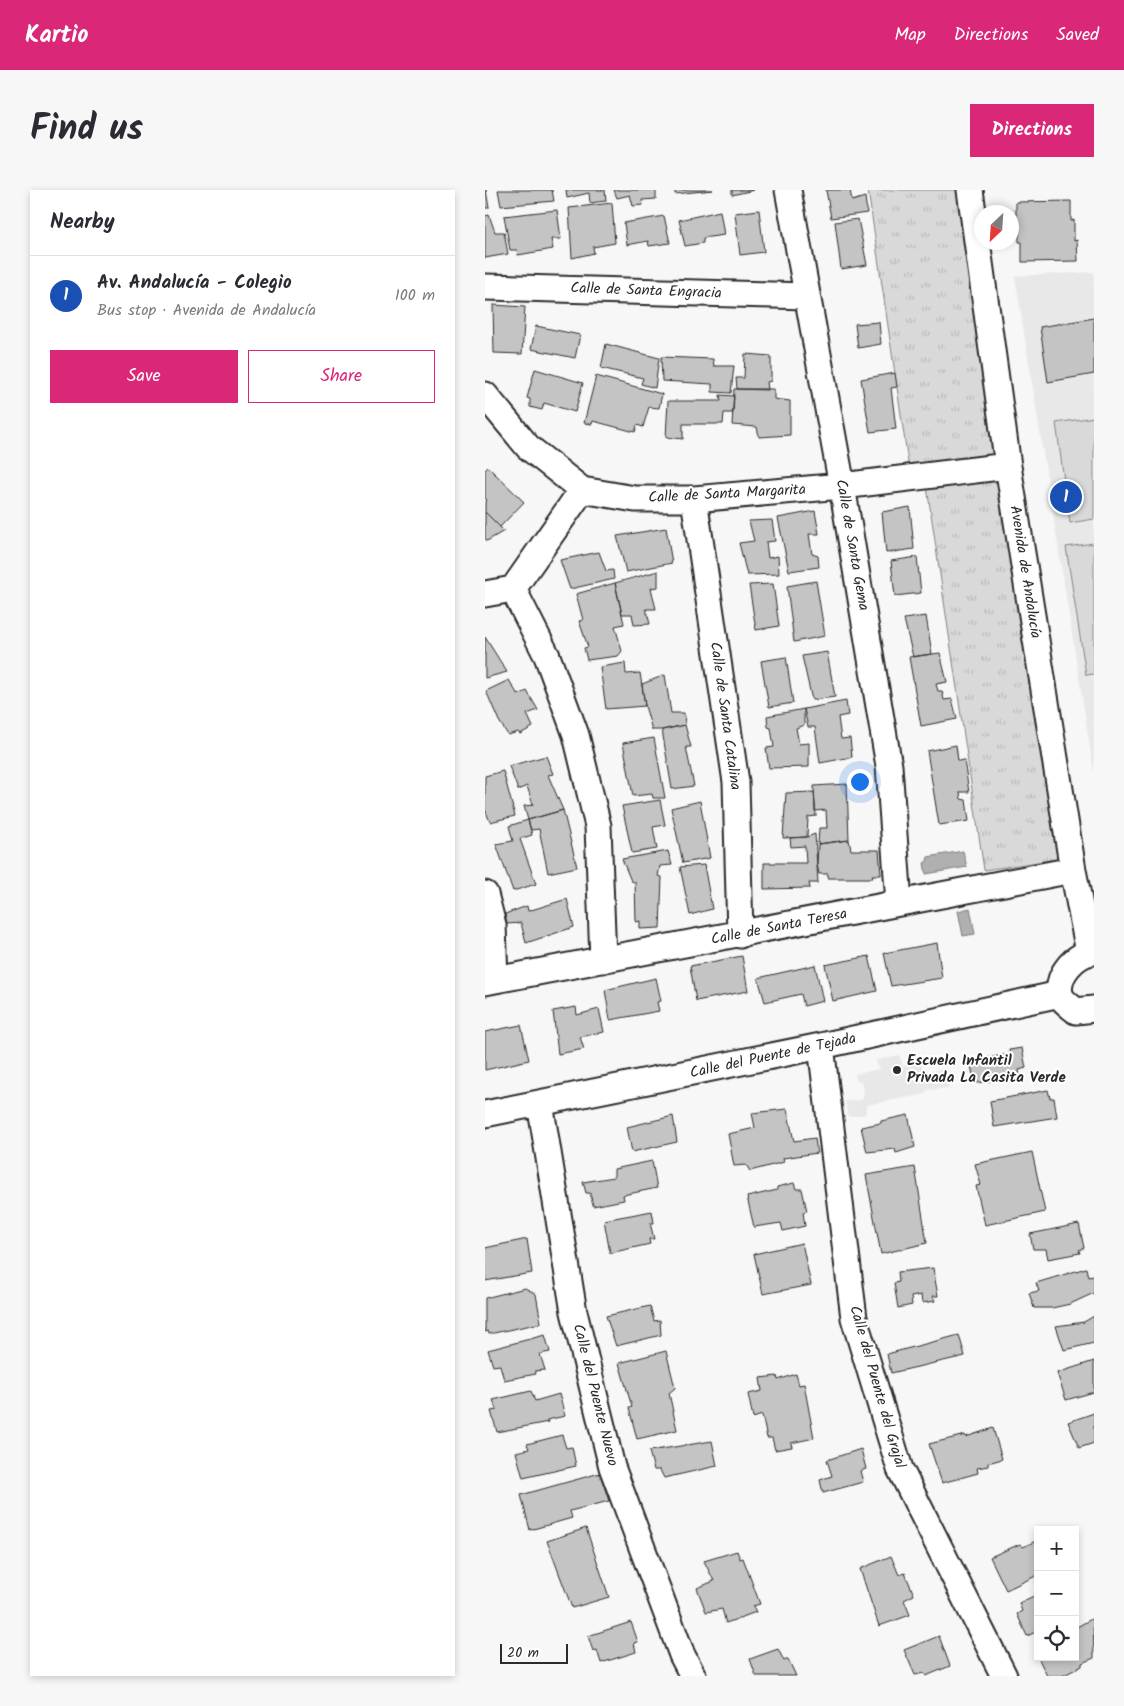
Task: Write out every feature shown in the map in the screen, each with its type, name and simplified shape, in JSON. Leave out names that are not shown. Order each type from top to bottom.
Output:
[{"type":"street","name":"Calle de Santa Gema","points":[[788,190],[842,486],[889,766],[899,903]]},
{"type":"street","name":"Avenida de Andalucía","points":[[970,190],[1009,466],[1073,870],[1091,952]]},
{"type":"street","name":"Calle de Santa Engracia","points":[[485,287],[806,296]]},
{"type":"street","name":"Calle de Santa Margarita","points":[[485,396],[528,447],[582,490],[635,499],[694,499],[842,486],[1009,466]]},
{"type":"street","points":[[485,594],[513,589],[582,490]]},
{"type":"street","name":"Calle de Santa Catalina","points":[[694,499],[735,782],[740,935]]},
{"type":"street","points":[[513,589],[547,656],[576,735],[597,826],[603,960]]},
{"type":"street","name":"Calle de Santa Teresa","points":[[490,981],[740,935],[1073,870]]},
{"type":"street","points":[[485,894],[493,925],[490,981]]},
{"type":"street","points":[[1091,952],[1077,959],[1068,968],[1061,979],[1060,994],[1067,1004],[1076,1011],[1093,1014]]},
{"type":"street","name":"Calle del Puente de Tejada","points":[[485,1114],[821,1046],[1060,994]]},
{"type":"street","name":"Calle del Puente del Grajal","points":[[821,1046],[854,1318],[900,1470],[1004,1676]]},
{"type":"street","name":"Calle del Puente Nuevo","points":[[540,1103],[574,1312],[612,1467],[682,1655],[693,1676]]},
{"type":"shaded area","points":[[1094,272],[1094,772],[1015,276]]},
{"type":"shaded area","points":[[963,851],[967,867],[926,874],[924,863],[928,857]]},
{"type":"shaded area","points":[[970,908],[975,934],[963,936],[958,911]]},
{"type":"shaded area","points":[[899,1055],[903,1066],[921,1063],[924,1072],[945,1069],[949,1088],[926,1090],[926,1094],[866,1105],[866,1114],[848,1117],[845,1101],[862,1100],[864,1095],[861,1081],[857,1081],[855,1074],[879,1069],[876,1060]]},
{"type":"green space","points":[[868,190],[961,190],[1000,456],[909,469]]},
{"type":"green space","points":[[1094,417],[1094,519],[1070,523],[1056,423]]},
{"type":"green space","points":[[998,478],[1058,859],[984,870],[927,487]]},
{"type":"green space","points":[[1094,543],[1094,674],[1086,675],[1066,547]]},
{"type":"building","points":[[486,190],[489,208],[485,208]]},
{"type":"building","points":[[498,190],[552,190],[554,201],[501,206]]},
{"type":"building","points":[[566,190],[605,190],[606,201],[590,203],[589,193],[567,198]]},
{"type":"building","points":[[614,190],[656,190],[656,199],[642,200],[643,205],[633,206],[630,195],[617,198]]},
{"type":"building","points":[[675,190],[713,190],[675,194]]},
{"type":"building","points":[[732,190],[754,190],[732,195]]},
{"type":"building","points":[[826,190],[850,190],[852,201],[865,197],[867,213],[831,218]]},
{"type":"building","points":[[1071,201],[1071,221],[1074,220],[1074,241],[1077,240],[1078,261],[1022,262],[1022,242],[1019,242],[1019,205],[1016,205],[1016,202]]},
{"type":"building","points":[[612,203],[615,243],[593,247],[594,253],[572,258],[569,208]]},
{"type":"building","points":[[557,210],[561,239],[551,239],[553,249],[518,255],[517,250],[510,250],[504,216]]},
{"type":"building","points":[[759,210],[764,252],[740,255],[735,213]]},
{"type":"building","points":[[720,211],[724,235],[703,238],[703,243],[685,246],[679,220]]},
{"type":"building","points":[[489,215],[495,232],[504,232],[508,254],[485,258],[485,216]]},
{"type":"building","points":[[664,216],[670,243],[649,246],[648,241],[627,245],[624,223]]},
{"type":"building","points":[[858,219],[867,265],[841,269],[835,222]]},
{"type":"building","points":[[493,305],[525,307],[522,354],[494,353]]},
{"type":"building","points":[[1094,318],[1094,374],[1048,382],[1040,327]]},
{"type":"building","points":[[879,322],[881,344],[858,348],[855,324]]},
{"type":"building","points":[[536,326],[580,335],[575,358],[531,349]]},
{"type":"building","points":[[606,344],[659,358],[655,388],[641,384],[643,378],[601,368]]},
{"type":"building","points":[[745,354],[771,356],[771,381],[767,382],[768,390],[737,389],[736,378],[744,378]]},
{"type":"building","points":[[661,357],[713,359],[714,366],[734,366],[731,393],[712,392],[712,384],[662,381]]},
{"type":"building","points":[[535,369],[583,383],[575,412],[544,403],[542,410],[530,407],[530,399],[527,398]]},
{"type":"building","points":[[895,373],[897,387],[891,388],[896,429],[870,432],[861,379]]},
{"type":"building","points":[[596,376],[662,394],[659,408],[649,407],[643,427],[637,425],[635,432],[593,421],[592,424],[584,423]]},
{"type":"building","points":[[734,389],[774,389],[774,399],[790,401],[790,435],[759,437],[757,427],[732,425]]},
{"type":"building","points":[[720,395],[734,396],[733,413],[724,413],[723,424],[683,424],[683,439],[666,437],[668,401],[721,401]]},
{"type":"building","points":[[488,467],[524,502],[500,527],[485,512],[487,500],[485,498],[485,470]]},
{"type":"building","points":[[910,507],[914,549],[886,553],[882,512]]},
{"type":"building","points":[[815,511],[819,534],[809,534],[812,554],[818,556],[819,567],[789,571],[778,518]]},
{"type":"building","points":[[485,512],[504,531],[487,541],[485,538]]},
{"type":"building","points":[[772,520],[775,541],[766,542],[768,558],[778,556],[779,574],[747,575],[739,543],[754,541],[749,521]]},
{"type":"building","points":[[666,528],[672,563],[626,572],[617,536]]},
{"type":"building","points":[[599,552],[606,571],[613,570],[614,579],[570,589],[560,560]]},
{"type":"building","points":[[917,557],[921,593],[895,596],[891,561]]},
{"type":"building","points":[[658,571],[658,587],[651,588],[656,609],[646,609],[650,624],[634,625],[632,614],[622,614],[615,583]]},
{"type":"building","points":[[816,581],[825,636],[794,642],[787,586]]},
{"type":"building","points":[[615,583],[624,624],[615,626],[622,651],[618,656],[587,660],[584,648],[588,647],[579,621],[583,620],[576,594]]},
{"type":"building","points":[[773,584],[779,626],[756,630],[749,585]]},
{"type":"building","points":[[926,616],[932,654],[913,657],[904,619]]},
{"type":"building","points":[[485,637],[507,672],[485,678]]},
{"type":"building","points":[[827,652],[835,697],[812,700],[802,656]]},
{"type":"building","points":[[940,653],[947,682],[936,684],[938,691],[942,691],[944,700],[952,699],[957,719],[921,726],[909,657]]},
{"type":"building","points":[[786,657],[793,703],[769,707],[761,661]]},
{"type":"building","points":[[625,663],[626,674],[640,673],[645,706],[606,709],[600,667]]},
{"type":"building","points":[[665,675],[671,713],[684,713],[685,725],[652,730],[645,706],[642,684]]},
{"type":"building","points":[[509,680],[518,695],[527,691],[538,710],[527,714],[533,727],[520,734],[518,732],[508,735],[499,721],[486,691]]},
{"type":"building","points":[[846,701],[848,715],[838,717],[841,739],[850,738],[852,757],[820,763],[815,727],[808,727],[804,709]]},
{"type":"building","points":[[804,709],[804,725],[796,728],[799,744],[809,743],[809,767],[769,768],[766,748],[774,747],[767,716]]},
{"type":"building","points":[[685,725],[691,747],[686,747],[694,786],[672,789],[662,730]]},
{"type":"building","points":[[654,738],[665,798],[653,798],[652,794],[633,796],[623,743]]},
{"type":"building","points":[[956,745],[958,761],[964,760],[969,792],[960,792],[961,799],[966,800],[969,821],[939,825],[927,751]]},
{"type":"building","points":[[546,756],[553,774],[548,775],[563,810],[528,820],[524,806],[533,805],[527,786],[518,790],[509,766]]},
{"type":"building","points":[[503,771],[515,816],[490,822],[485,809],[485,776]]},
{"type":"building","points":[[847,784],[849,840],[818,844],[819,828],[827,828],[826,810],[815,811],[814,786]]},
{"type":"building","points":[[814,792],[816,816],[808,817],[807,837],[783,838],[786,793]]},
{"type":"building","points":[[660,800],[665,825],[653,827],[657,849],[632,853],[622,806]]},
{"type":"building","points":[[700,801],[710,858],[683,863],[671,808]]},
{"type":"building","points":[[563,810],[577,867],[548,873],[539,829],[531,830],[528,820]]},
{"type":"building","points":[[528,820],[532,835],[520,839],[536,884],[513,891],[496,844],[513,841],[509,826]]},
{"type":"building","points":[[815,834],[818,883],[809,883],[810,888],[764,889],[764,863],[806,863],[805,846],[791,847],[790,838],[807,837]]},
{"type":"building","points":[[849,840],[851,850],[879,850],[881,875],[872,875],[873,878],[828,878],[828,874],[819,874],[817,864],[818,844]]},
{"type":"building","points":[[668,851],[672,865],[660,866],[658,876],[662,877],[660,928],[640,929],[640,921],[636,922],[635,882],[631,881],[622,859]]},
{"type":"building","points":[[704,865],[712,909],[690,915],[680,867]]},
{"type":"building","points":[[567,899],[574,927],[526,943],[521,923],[506,924],[505,914],[527,906],[528,911]]},
{"type":"building","points":[[937,943],[942,978],[891,986],[884,953]]},
{"type":"building","points":[[742,956],[748,991],[696,1001],[690,966]]},
{"type":"building","points":[[869,956],[877,991],[833,1001],[825,965]]},
{"type":"building","points":[[815,965],[823,1001],[804,1006],[801,994],[765,1002],[758,978]]},
{"type":"building","points":[[656,978],[661,1001],[657,1002],[659,1011],[610,1020],[605,990]]},
{"type":"building","points":[[576,1007],[577,1015],[599,1009],[604,1032],[580,1037],[584,1049],[558,1054],[553,1011]]},
{"type":"building","points":[[521,1025],[529,1060],[485,1070],[485,1032]]},
{"type":"building","points":[[1022,1048],[1026,1068],[1019,1070],[1020,1076],[977,1083],[970,1061],[1010,1054],[1009,1050]]},
{"type":"building","points":[[1048,1090],[1050,1098],[1054,1098],[1057,1117],[994,1127],[990,1101]]},
{"type":"building","points":[[787,1109],[794,1141],[815,1138],[817,1153],[783,1158],[784,1162],[750,1171],[746,1165],[734,1166],[728,1134],[755,1128],[752,1113]]},
{"type":"building","points":[[908,1115],[915,1147],[896,1153],[895,1149],[867,1152],[861,1127]]},
{"type":"building","points":[[673,1116],[677,1142],[632,1152],[627,1127]]},
{"type":"building","points":[[1032,1152],[1045,1212],[985,1225],[976,1186],[981,1185],[975,1164]]},
{"type":"building","points":[[652,1161],[657,1188],[623,1195],[624,1200],[593,1206],[590,1193],[586,1193],[583,1182],[614,1177],[614,1169]]},
{"type":"building","points":[[915,1167],[927,1243],[881,1254],[866,1175]]},
{"type":"building","points":[[794,1183],[796,1189],[802,1189],[807,1211],[803,1212],[805,1226],[783,1231],[781,1223],[754,1227],[747,1197],[777,1190],[777,1187]]},
{"type":"building","points":[[652,1211],[654,1223],[650,1223],[654,1239],[649,1239],[650,1244],[610,1253],[604,1220]]},
{"type":"building","points":[[1079,1224],[1084,1248],[1079,1250],[1080,1253],[1048,1259],[1046,1249],[1033,1249],[1030,1234]]},
{"type":"building","points":[[527,1239],[532,1273],[485,1281],[485,1248]]},
{"type":"building","points":[[802,1243],[811,1285],[763,1294],[754,1254]]},
{"type":"building","points":[[933,1268],[938,1296],[933,1296],[935,1301],[922,1303],[921,1295],[911,1297],[912,1305],[898,1308],[894,1283],[899,1282],[898,1272]]},
{"type":"building","points":[[1086,1268],[1088,1277],[1094,1276],[1094,1293],[1070,1304],[1052,1308],[1034,1308],[1029,1293],[1039,1291],[1036,1283]]},
{"type":"building","points":[[525,1288],[536,1294],[541,1323],[489,1334],[488,1331],[485,1332],[485,1298]]},
{"type":"building","points":[[650,1306],[654,1321],[660,1320],[661,1335],[616,1346],[606,1316]]},
{"type":"building","points":[[1094,1316],[1094,1343],[1064,1350],[1056,1326],[1084,1322]]},
{"type":"building","points":[[545,1335],[550,1352],[540,1354],[545,1370],[535,1371],[536,1374],[504,1380],[500,1365],[493,1366],[488,1350]]},
{"type":"building","points":[[959,1335],[965,1356],[891,1373],[887,1354]]},
{"type":"building","points":[[666,1351],[675,1388],[669,1393],[677,1430],[637,1439],[629,1408],[632,1407],[619,1363]]},
{"type":"building","points":[[1094,1361],[1094,1392],[1066,1400],[1057,1373]]},
{"type":"building","points":[[796,1374],[799,1385],[804,1384],[814,1438],[791,1443],[792,1447],[775,1450],[772,1438],[767,1438],[762,1415],[753,1418],[748,1394],[762,1391],[760,1378],[777,1376],[778,1380]]},
{"type":"building","points":[[531,1391],[535,1401],[559,1394],[565,1416],[547,1420],[548,1422],[497,1432],[491,1411],[497,1410],[493,1400]]},
{"type":"building","points":[[1094,1413],[1094,1443],[1079,1448],[1068,1422]]},
{"type":"building","points":[[993,1428],[1002,1459],[988,1463],[988,1466],[977,1468],[978,1473],[942,1483],[929,1444],[965,1435],[966,1437]]},
{"type":"building","points":[[562,1435],[566,1448],[572,1447],[576,1466],[523,1478],[516,1452],[529,1449],[527,1444]]},
{"type":"building","points":[[712,1441],[717,1466],[664,1478],[660,1470],[654,1470],[649,1451]]},
{"type":"building","points":[[861,1449],[866,1469],[860,1471],[863,1482],[823,1493],[820,1480],[832,1476],[827,1460]]},
{"type":"building","points":[[600,1473],[609,1501],[570,1511],[572,1518],[530,1530],[521,1495]]},
{"type":"building","points":[[586,1528],[609,1597],[572,1608],[547,1541]]},
{"type":"building","points":[[1034,1542],[1034,1577],[1006,1590],[990,1557],[1020,1544],[1023,1547]]},
{"type":"building","points":[[737,1551],[740,1559],[743,1558],[760,1604],[753,1606],[756,1612],[726,1623],[722,1609],[706,1612],[697,1588],[714,1581],[704,1561]]},
{"type":"building","points":[[891,1556],[899,1575],[905,1573],[914,1595],[904,1600],[910,1615],[879,1626],[860,1569]]},
{"type":"building","points":[[1034,1596],[1034,1633],[1027,1636],[1017,1614],[1022,1611],[1019,1603]]},
{"type":"building","points":[[1093,1618],[1094,1658],[1082,1663],[1082,1666],[1062,1676],[1047,1676],[1040,1661],[1079,1661],[1079,1626]]},
{"type":"building","points":[[631,1622],[638,1642],[634,1643],[636,1652],[601,1663],[597,1650],[593,1651],[588,1636]]},
{"type":"building","points":[[939,1636],[950,1666],[926,1676],[924,1673],[915,1675],[904,1650]]},
{"type":"building","points":[[778,1649],[784,1661],[788,1659],[796,1676],[756,1676],[750,1659]]},
{"type":"place","name":"Av. Andalucía - Colegio","points":[[1066,497]]},
{"type":"place","name":"Escuela Infantil Privada La Casita Verde","points":[[897,1070]]}]
